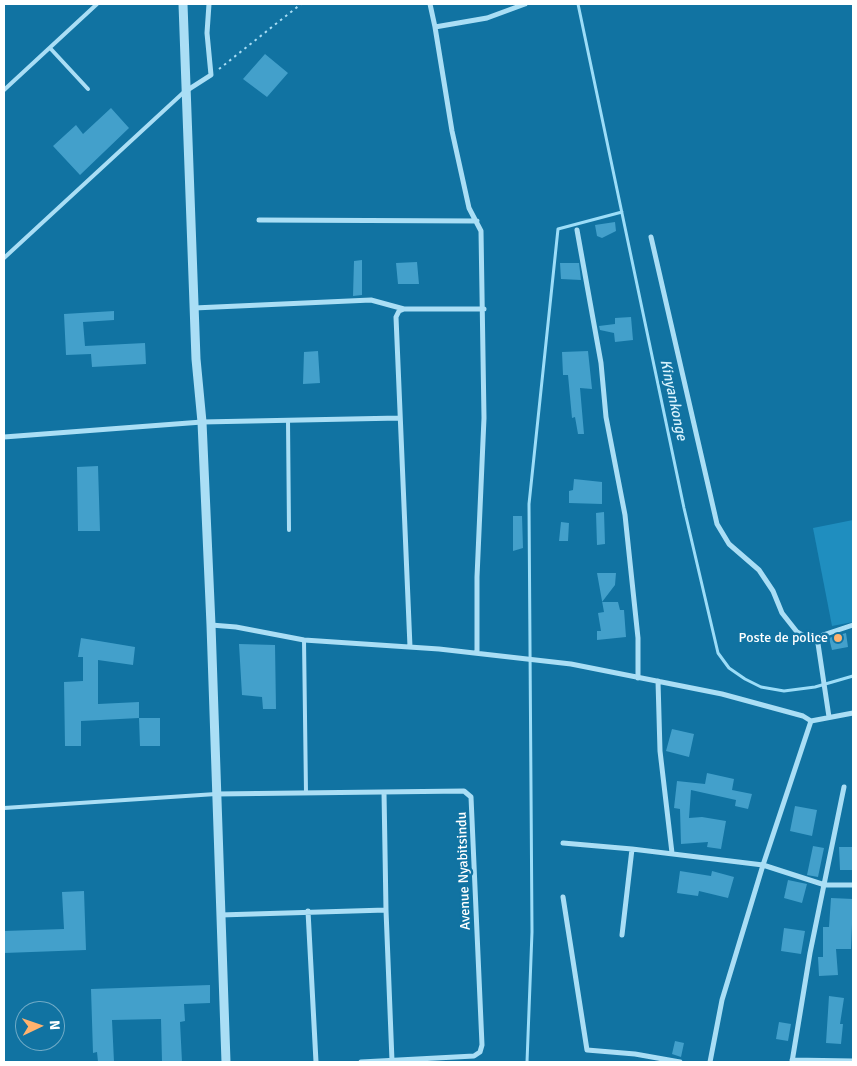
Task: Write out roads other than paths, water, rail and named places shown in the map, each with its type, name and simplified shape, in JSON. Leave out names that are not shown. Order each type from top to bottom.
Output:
[{"type":"street","points":[[183,4],[194,308],[202,422],[211,625],[226,1062]]},
{"type":"street","points":[[185,91],[211,75],[208,33],[209,4]]},
{"type":"street","points":[[430,4],[452,132],[469,208],[481,231],[484,309],[484,418],[477,577],[477,653]]},
{"type":"street","points":[[435,27],[487,18],[525,4]]},
{"type":"street","points":[[259,220],[477,221]]},
{"type":"street","points":[[577,230],[600,364],[606,417],[625,515],[638,638],[638,678]]},
{"type":"street","points":[[651,237],[717,524],[729,544],[759,570],[773,591],[782,613],[797,632],[806,637],[817,637],[853,625]]},
{"type":"street","points":[[194,308],[371,300],[404,309],[484,309]]},
{"type":"street","points":[[404,309],[399,311],[396,317],[410,647]]},
{"type":"street","points":[[4,437],[202,422],[400,418]]},
{"type":"street","points":[[211,625],[236,627],[304,640],[410,647],[477,653],[522,660],[539,660],[730,696],[803,716],[811,721],[853,713]]},
{"type":"street","points":[[817,637],[829,717]]},
{"type":"street","points":[[658,681],[660,751],[672,853]]},
{"type":"street","points":[[710,1062],[722,1000],[763,865],[811,721]]},
{"type":"street","points":[[844,787],[792,1061],[853,1061]]},
{"type":"street","name":"Avenue Nyabitsindu","points":[[216,794],[464,791],[471,797],[473,803],[482,1045],[480,1052],[474,1056],[445,1060],[361,1062]]},
{"type":"street","points":[[384,792],[386,910],[392,1061]]},
{"type":"street","points":[[563,843],[672,853],[763,865],[825,885],[853,885]]},
{"type":"street","points":[[622,935],[632,849]]},
{"type":"street","points":[[563,897],[587,1050],[635,1054],[680,1062]]},
{"type":"street","points":[[220,915],[386,910]]},
{"type":"street","points":[[308,911],[316,1062]]},
{"type":"lane","points":[[4,90],[98,4]]},
{"type":"lane","points":[[50,48],[88,89]]},
{"type":"lane","points":[[4,258],[185,91]]},
{"type":"lane","points":[[288,420],[289,530]]},
{"type":"lane","points":[[304,640],[306,793]]},
{"type":"lane","points":[[4,808],[216,794]]},
{"type":"waterway","name":"Kinyankonge","points":[[578,4],[684,508],[718,653],[729,668],[745,679],[761,687],[784,691],[815,687],[853,676]]},
{"type":"waterway","points":[[527,1062],[532,932],[529,504],[558,229],[622,212]]},
{"type":"place","name":"Poste de police","points":[[838,638]]}]
